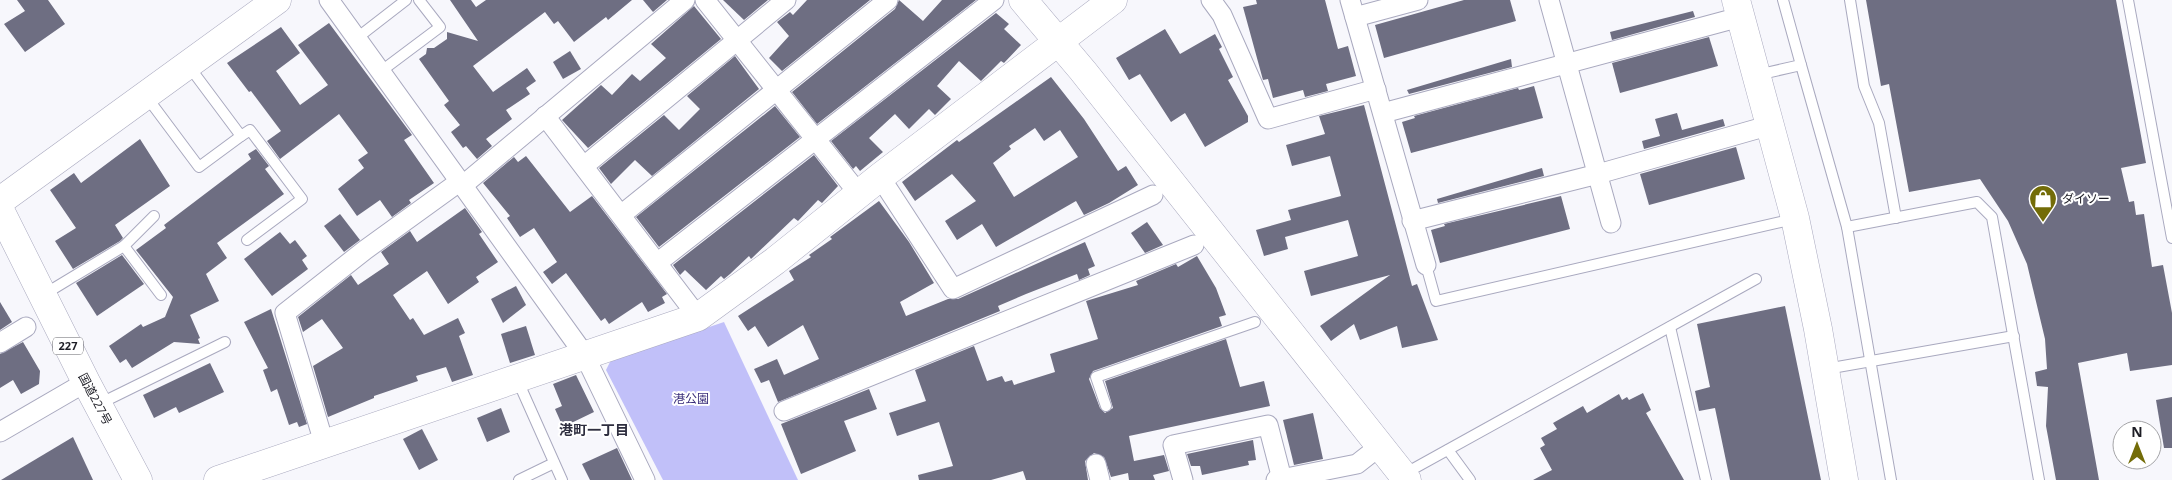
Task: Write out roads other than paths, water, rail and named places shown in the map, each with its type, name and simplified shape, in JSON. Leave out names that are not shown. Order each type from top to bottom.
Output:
[{"type":"main road","points":[[0,201],[277,0]]},
{"type":"main road","points":[[1023,0],[1059,42],[1405,478]]},
{"type":"main road","points":[[218,480],[584,354],[698,317],[776,261],[858,194],[1113,0]]},
{"type":"main road","points":[[1738,8],[1795,218],[1825,370],[1844,480]]},
{"type":"main road","name":"国道227号","points":[[0,210],[138,480]]},
{"type":"street","points":[[330,0],[584,354],[645,480]]},
{"type":"street","points":[[324,443],[285,313],[365,250],[461,184],[685,0]]},
{"type":"street","points":[[705,0],[858,194]]},
{"type":"street","points":[[584,166],[786,0]]},
{"type":"street","points":[[621,214],[888,0]]},
{"type":"street","points":[[657,263],[994,0]]},
{"type":"street","points":[[1211,0],[1222,15],[1268,120],[1376,89]]},
{"type":"street","points":[[1418,0],[1353,8],[1426,265]]},
{"type":"street","points":[[1549,0],[1611,223]]},
{"type":"street","points":[[1382,114],[1567,63],[1738,8]]},
{"type":"street","points":[[545,116],[698,317]]},
{"type":"street","points":[[1412,221],[1598,174],[1771,125]]},
{"type":"street","points":[[880,177],[953,289],[1153,195]]},
{"type":"street","points":[[784,411],[1194,245]]},
{"type":"street","points":[[0,343],[26,326]]},
{"type":"street","points":[[0,432],[92,393]]},
{"type":"street","points":[[1183,480],[1173,446],[1268,425],[1279,480],[1334,475],[1357,464],[1380,446]]},
{"type":"lane","points":[[357,38],[406,0]]},
{"type":"lane","points":[[380,72],[440,27],[419,0]]},
{"type":"lane","points":[[1783,0],[1847,227],[1891,480]]},
{"type":"lane","points":[[1850,0],[1864,86],[1879,123],[1896,218]]},
{"type":"lane","points":[[2128,0],[2172,238]]},
{"type":"lane","points":[[188,65],[241,136]]},
{"type":"lane","points":[[1756,76],[1801,65]]},
{"type":"lane","points":[[146,96],[199,167],[250,130],[302,199],[246,240]]},
{"type":"lane","points":[[1847,227],[1978,202],[1992,217],[2040,480]]},
{"type":"lane","points":[[43,295],[124,246],[154,216]]},
{"type":"lane","points":[[1426,265],[1436,301],[1795,218]]},
{"type":"lane","points":[[124,246],[161,296]]},
{"type":"lane","points":[[1405,478],[1448,450],[1756,278]]},
{"type":"lane","points":[[1106,406],[1096,377],[1255,322]]},
{"type":"lane","points":[[1670,327],[1706,480]]},
{"type":"lane","points":[[1825,370],[2014,336]]},
{"type":"lane","points":[[92,393],[225,342]]},
{"type":"lane","points":[[516,378],[562,480]]},
{"type":"lane","points":[[1448,450],[1470,480]]},
{"type":"lane","points":[[518,480],[554,463]]},
{"type":"place","name":"ダイソー","points":[[2043,223]]},
{"type":"district","name":"港町一丁目","points":[[594,430]]},
{"type":"park label","name":"港公園","points":[[691,399]]}]
